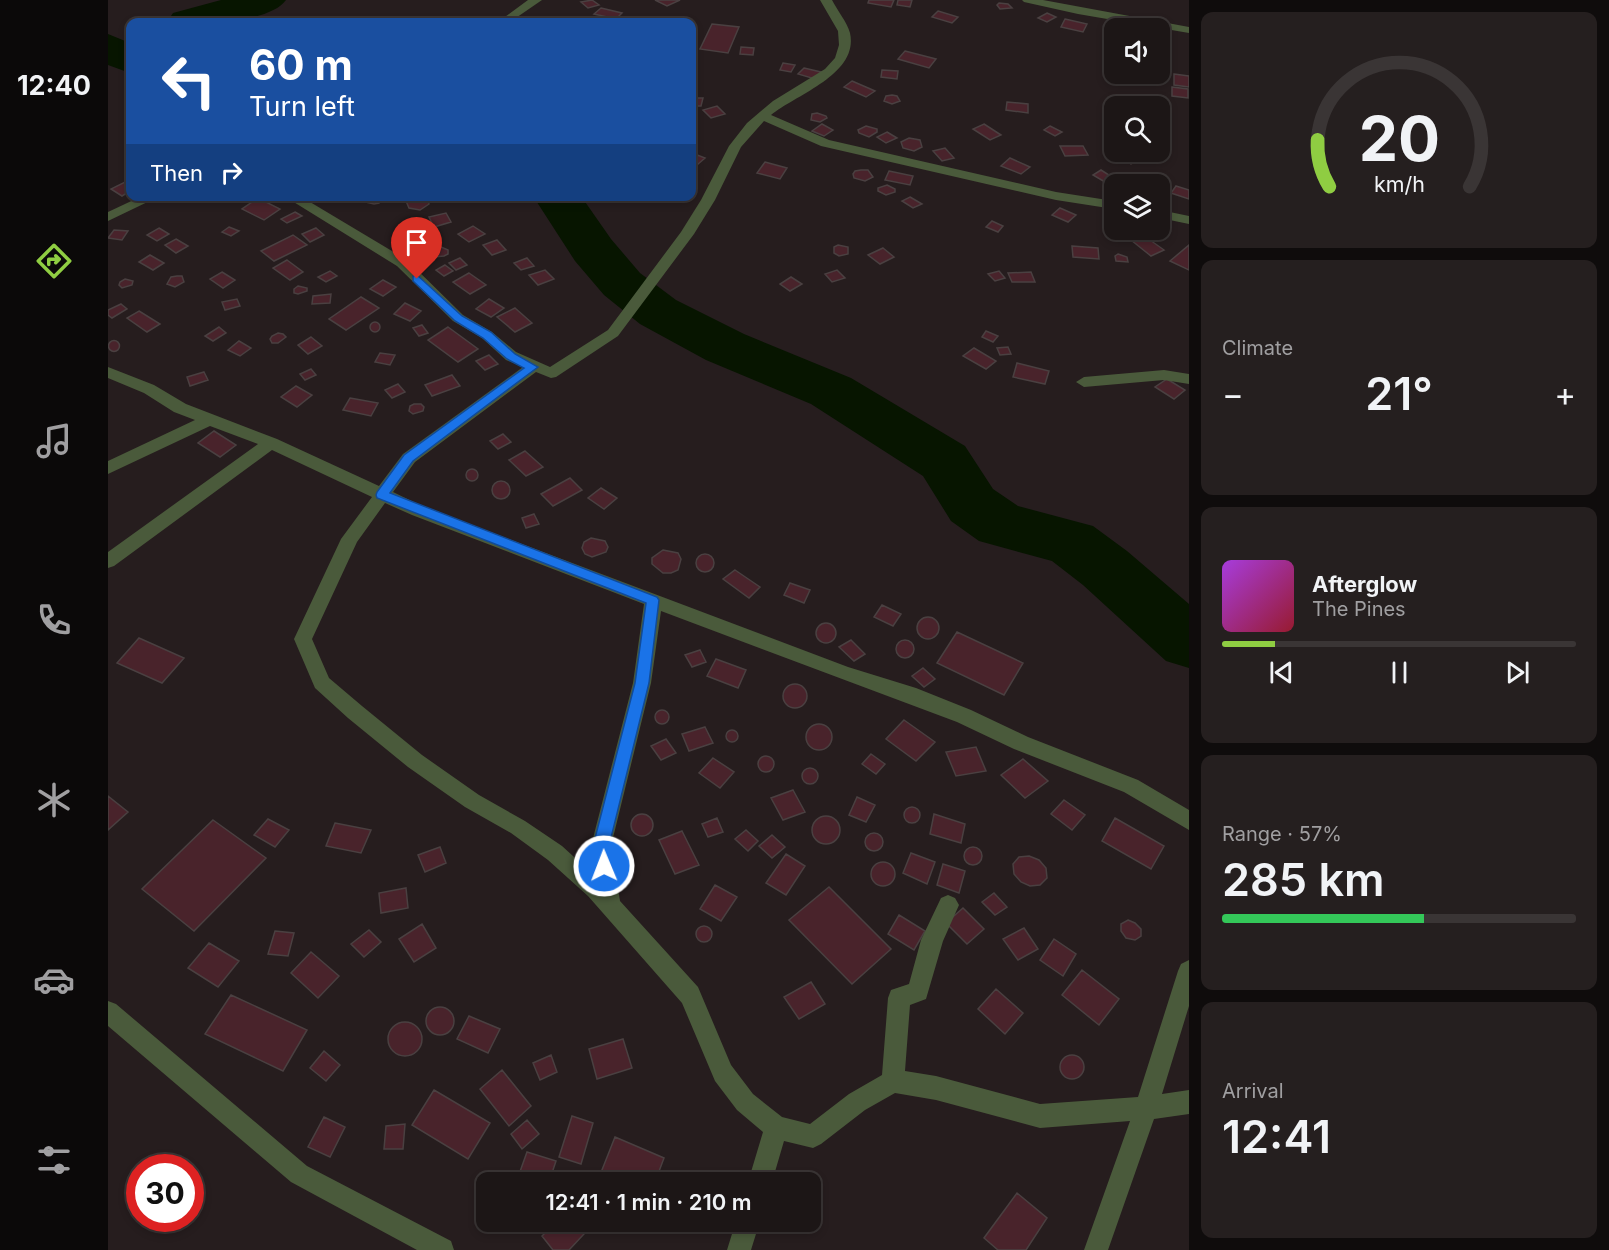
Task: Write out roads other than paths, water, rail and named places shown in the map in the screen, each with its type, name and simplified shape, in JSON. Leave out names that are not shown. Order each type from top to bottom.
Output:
[{"type":"street","points":[[509,18],[536,0]]},
{"type":"street","points":[[298,201],[402,263],[432,295],[459,318],[487,335],[511,356],[551,373],[614,333],[687,234],[708,200],[735,146],[751,126],[777,104],[829,72],[841,59],[845,45],[844,31],[826,0]]},
{"type":"street","points":[[1028,0],[1189,30]]},
{"type":"street","points":[[763,116],[825,143],[922,164],[982,180],[1104,203]]},
{"type":"street","points":[[108,217],[143,201]]},
{"type":"street","points":[[1170,216],[1189,220]]},
{"type":"street","points":[[533,367],[409,458],[350,538],[303,639],[321,683],[415,761],[472,801],[518,827],[555,853],[610,905],[690,995],[723,1073],[745,1102],[776,1128],[813,1136],[857,1102],[893,1081],[936,1088],[1040,1116],[1146,1108],[1189,1102]]},
{"type":"street","points":[[108,372],[149,389],[180,408],[271,443],[382,495],[844,673],[909,694],[964,716],[1021,743],[1131,786],[1189,821]]},
{"type":"street","points":[[1084,382],[1164,375],[1189,379]]},
{"type":"street","points":[[108,468],[208,420]]},
{"type":"street","points":[[108,561],[271,443]]},
{"type":"street","points":[[610,905],[601,846],[642,683],[653,600]]},
{"type":"street","points":[[893,1081],[899,998],[918,991],[932,940],[948,905]]},
{"type":"street","points":[[1096,1250],[1146,1108],[1189,971]]},
{"type":"street","points":[[108,1012],[298,1174],[442,1250]]},
{"type":"street","points":[[763,1172],[776,1128]]},
{"type":"street","points":[[739,1250],[745,1232]]},
{"type":"waterway","points":[[201,18],[266,0]]},
{"type":"waterway","points":[[108,47],[126,58]]},
{"type":"waterway","points":[[560,201],[593,250],[622,284],[658,312],[725,347],[831,391],[944,461],[972,505],[1000,525],[1071,542],[1105,568],[1189,642]]}]
